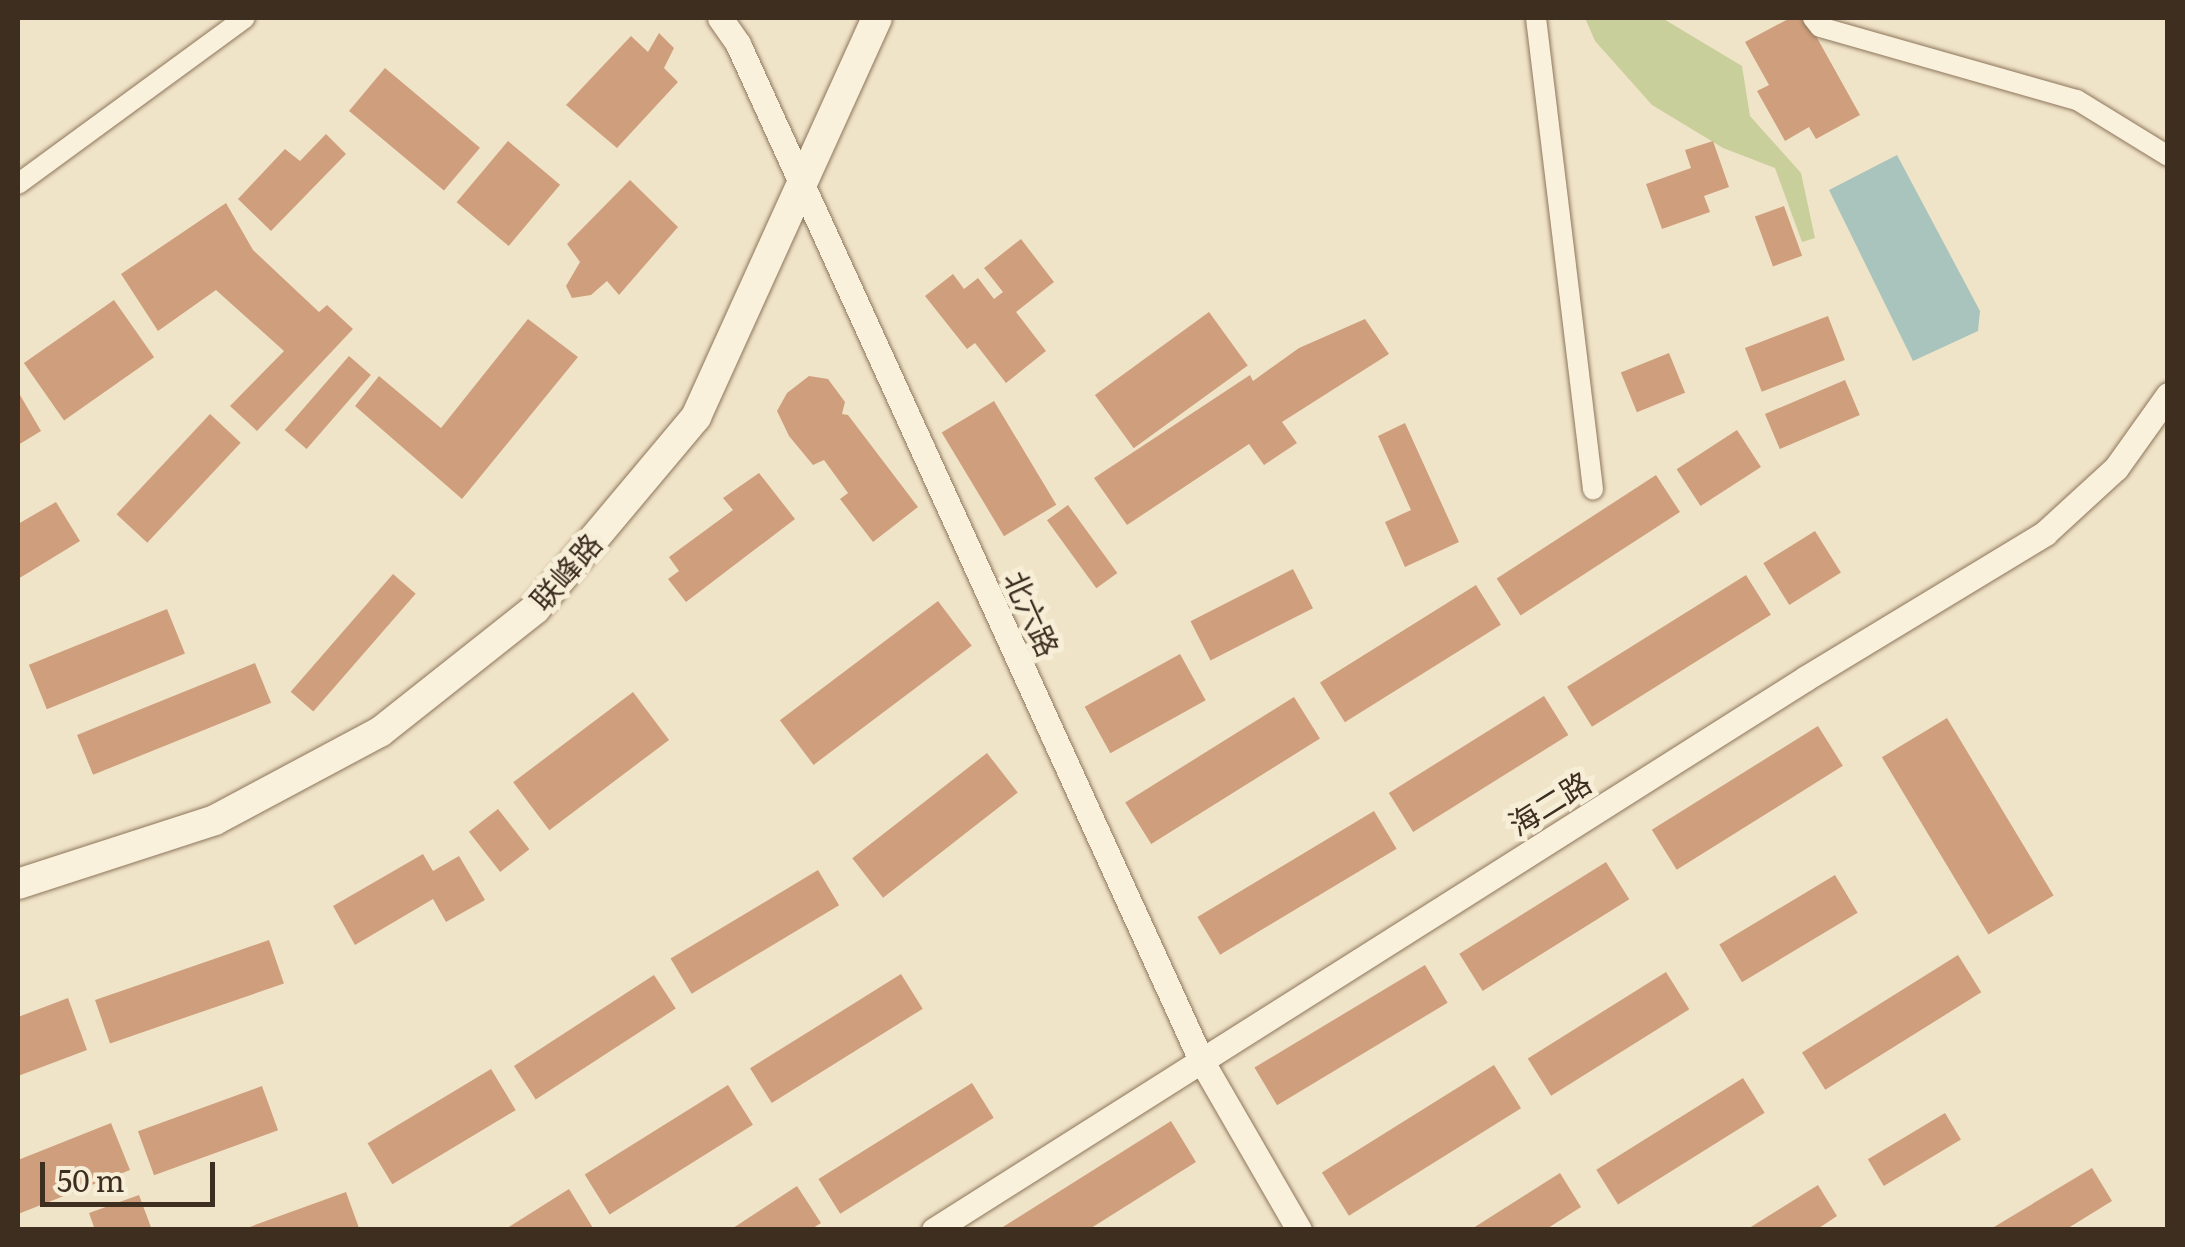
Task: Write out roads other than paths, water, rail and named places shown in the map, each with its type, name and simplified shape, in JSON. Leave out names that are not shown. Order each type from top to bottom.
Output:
[{"type":"main road","name":"联峰路","points":[[18,884],[215,820],[380,732],[535,609],[696,417],[877,18]]},
{"type":"street","points":[[18,184],[244,18]]},
{"type":"street","name":"北六路","points":[[720,18],[738,44],[1201,1060],[1299,1230]]},
{"type":"street","points":[[1536,18],[1593,490]]},
{"type":"street","points":[[1813,18],[1820,27],[2077,100],[2168,156]]},
{"type":"street","name":"海二路","points":[[934,1230],[1806,678],[2045,533],[2116,468],[2168,395]]},
{"type":"water","points":[[1897,155],[1980,311],[1978,331],[1913,361],[1829,190]]}]
